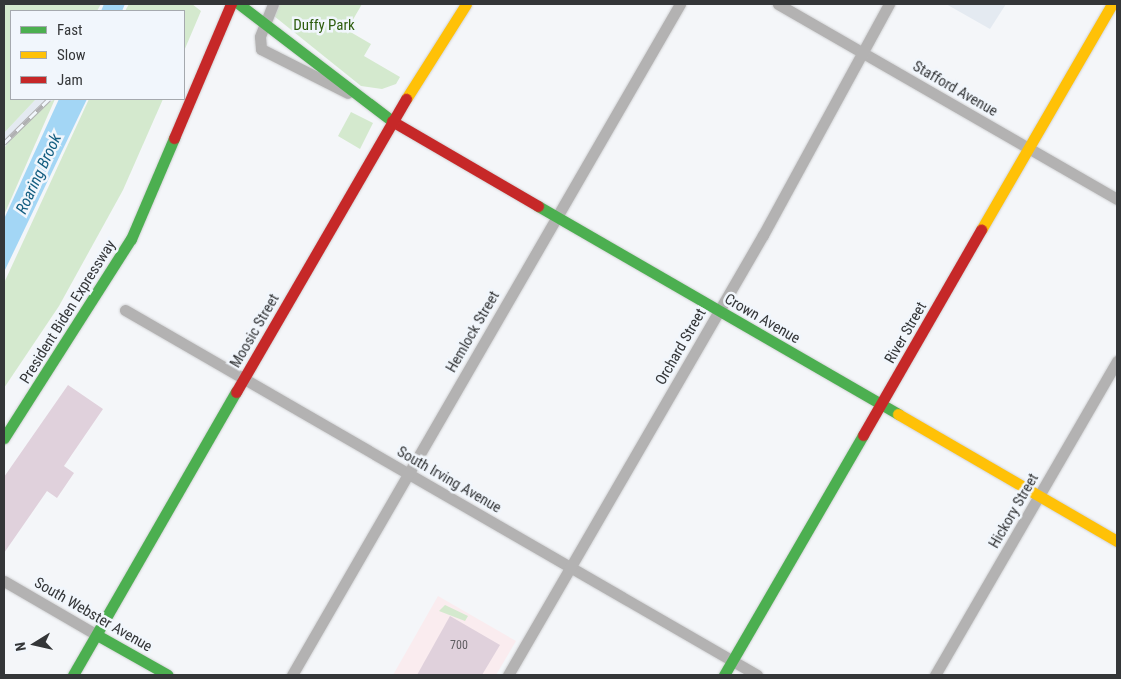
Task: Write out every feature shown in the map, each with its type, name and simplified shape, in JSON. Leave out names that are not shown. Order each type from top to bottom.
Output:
[{"type":"main road","points":[[185,87],[216,4]]},
{"type":"main road","name":"President Biden Expressway","points":[[4,438],[92,307],[131,239],[231,4]]},
{"type":"main road","name":"Moosic Street","points":[[73,675],[392,121],[466,4]]},
{"type":"main road","name":"River Street","points":[[724,675],[1112,4]]},
{"type":"main road","name":"Crown Avenue","points":[[243,7],[362,100],[392,121],[1117,541]]},
{"type":"main road","name":"President Biden Expressway","points":[[4,417],[98,272],[180,100]]},
{"type":"main road","name":"South Webster Avenue","points":[[97,635],[168,675]]},
{"type":"street","points":[[273,4],[259,42],[264,52],[362,100]]},
{"type":"street","name":"Hemlock Street","points":[[292,675],[680,4]]},
{"type":"street","name":"Stafford Avenue","points":[[778,4],[1117,199]]},
{"type":"street","name":"Orchard Street","points":[[508,675],[719,311],[889,4]]},
{"type":"street","name":"South Irving Avenue","points":[[125,310],[757,675]]},
{"type":"street","name":"Hickory Street","points":[[935,675],[1117,361]]},
{"type":"street","name":"South Webster Avenue","points":[[4,581],[97,635]]},
{"type":"shaded area","points":[[946,4],[1006,4],[990,29]]},
{"type":"shaded area","points":[[35,100],[53,100],[34,112],[4,148],[4,133]]},
{"type":"shaded area","points":[[438,596],[516,641],[496,675],[393,675]]},
{"type":"green space","points":[[4,4],[101,4],[98,10],[10,10],[10,100],[35,100],[4,133]]},
{"type":"green space","points":[[129,4],[192,4],[201,11],[185,49],[185,10],[126,10]]},
{"type":"green space","name":"Duffy Park","points":[[279,4],[362,4],[347,30],[371,44],[364,56],[400,77],[396,84],[382,89],[361,86],[274,16]]},
{"type":"green space","points":[[55,100],[4,215],[4,148],[34,112]]},
{"type":"green space","points":[[89,100],[163,100],[123,190],[59,306],[4,388],[4,283]]},
{"type":"green space","points":[[351,112],[373,123],[360,149],[338,136]]},
{"type":"green space","points":[[445,605],[468,616],[465,621],[439,611]]},
{"type":"water","points":[[104,4],[125,4],[122,10],[101,10]]},
{"type":"water","name":"Roaring Brook","points":[[59,100],[87,100],[4,272],[4,219]]},
{"type":"building","points":[[68,385],[103,409],[64,466],[74,473],[57,498],[47,491],[4,553],[4,477]]},
{"type":"building","points":[[450,616],[500,645],[482,675],[417,675]]},
{"type":"railway","points":[[4,143],[48,100]]},
{"type":"traffic: fast","points":[[239,4],[392,121]]},
{"type":"traffic: fast","points":[[4,438],[131,239],[174,138]]},
{"type":"traffic: fast","points":[[538,206],[898,414]]},
{"type":"traffic: fast","points":[[73,675],[236,392]]},
{"type":"traffic: fast","points":[[724,675],[863,435]]},
{"type":"traffic: fast","points":[[97,635],[168,675]]},
{"type":"traffic: slow","points":[[406,99],[466,4]]},
{"type":"traffic: slow","points":[[981,230],[1112,4]]},
{"type":"traffic: slow","points":[[898,414],[1117,541]]},
{"type":"traffic: jam","points":[[174,138],[231,4]]},
{"type":"traffic: jam","points":[[236,392],[406,99]]},
{"type":"traffic: jam","points":[[392,121],[538,206]]},
{"type":"traffic: jam","points":[[863,435],[981,230]]}]
